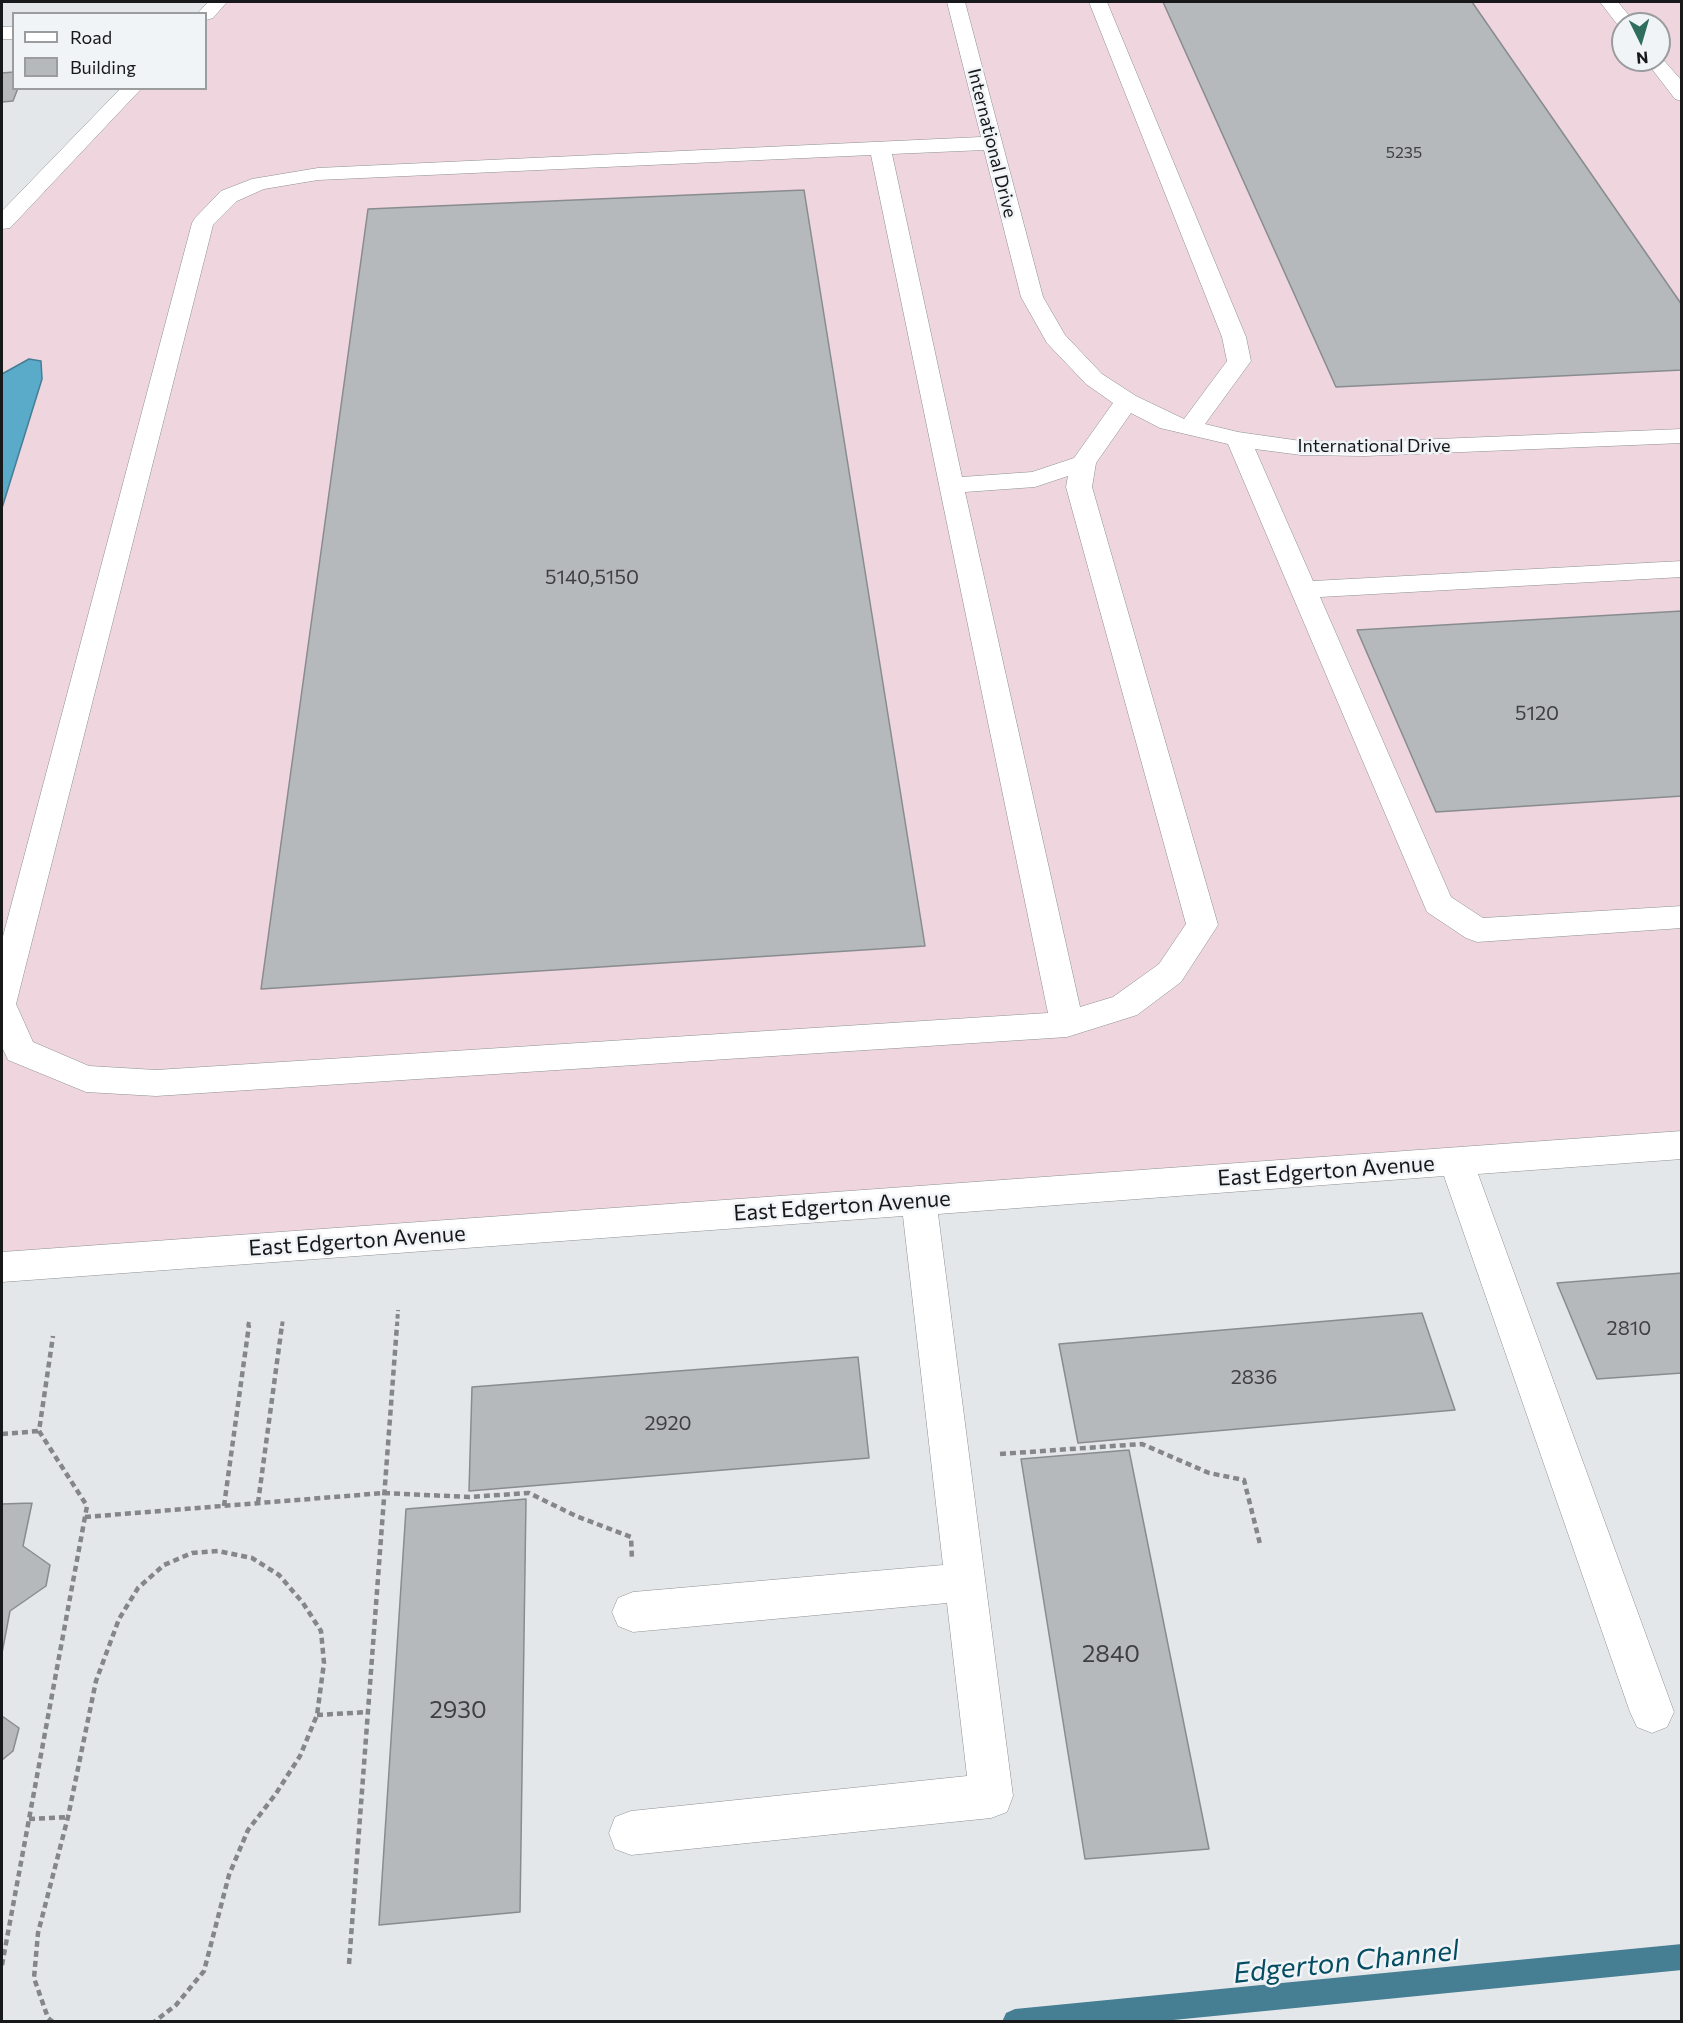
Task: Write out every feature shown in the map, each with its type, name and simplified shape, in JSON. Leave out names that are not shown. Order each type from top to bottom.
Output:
[{"type":"street","points":[[207,13],[218,2]]},
{"type":"street","name":"International Drive","points":[[956,2],[1032,297],[1055,339],[1094,379],[1127,401],[1169,423],[1238,439],[1301,447],[1365,449],[1682,436]]},
{"type":"street","points":[[1098,2],[1234,337],[1239,361],[1190,428]]},
{"type":"street","points":[[1664,72],[1682,95]]},
{"type":"street","points":[[2,223],[130,90]]},
{"type":"street","points":[[2,1000],[203,223],[229,196],[259,183],[318,174],[992,143]]},
{"type":"street","points":[[880,148],[1067,1024]]},
{"type":"street","points":[[2,1008],[20,1051],[86,1079],[156,1083],[1067,1024],[1125,1006],[1170,973],[1202,925],[1079,487],[1083,463],[1127,401]]},
{"type":"street","points":[[1238,439],[1438,904],[1477,930],[1682,918]]},
{"type":"street","points":[[951,485],[1035,479],[1083,463]]},
{"type":"street","points":[[1303,590],[1682,569]]},
{"type":"street","name":"East Edgerton Avenue","points":[[2,1267],[1682,1145]]},
{"type":"street","points":[[1456,1161],[1652,1712]]},
{"type":"street","points":[[631,1833],[991,1796],[919,1201]]},
{"type":"street","points":[[633,1612],[965,1582]]},
{"type":"path","points":[[349,1964],[398,1310]]},
{"type":"path","points":[[258,1503],[283,1319]]},
{"type":"path","points":[[224,1506],[249,1322]]},
{"type":"path","points":[[2,1965],[87,1506],[39,1431],[53,1336]]},
{"type":"path","points":[[2,1434],[39,1431]]},
{"type":"path","points":[[951,1458],[1142,1444],[1209,1473],[1244,1480],[1260,1544]]},
{"type":"path","points":[[85,1517],[384,1493],[469,1497],[529,1493],[576,1516],[631,1537]]},
{"type":"path","points":[[52,2022],[48,2018],[34,1978],[38,1933],[68,1817],[96,1681],[119,1619],[138,1588],[164,1565],[192,1553],[218,1551],[252,1558],[279,1575],[303,1603],[321,1631],[324,1663],[317,1715],[300,1755],[275,1795],[248,1830],[229,1875],[204,1971],[176,2005],[154,2022]]},
{"type":"path","points":[[317,1715],[368,1712]]},
{"type":"path","points":[[29,1820],[68,1817]]},
{"type":"shaded area","points":[[218,2],[1681,2],[1681,1144],[2,1266],[2,223],[132,90],[207,90],[207,13]]},
{"type":"water","points":[[29,359],[41,361],[42,379],[2,508],[2,374]]},
{"type":"building","points":[[1163,2],[1472,2],[1682,305],[1682,370],[1336,387]]},
{"type":"building","points":[[12,72],[12,90],[17,90],[13,101],[2,102],[2,73]]},
{"type":"building","points":[[804,190],[925,946],[261,989],[368,209]]},
{"type":"building","points":[[1682,611],[1682,796],[1436,812],[1357,630]]},
{"type":"building","points":[[1682,1273],[1682,1373],[1597,1379],[1557,1283]]},
{"type":"building","points":[[1422,1313],[1455,1410],[1078,1443],[1059,1344]]},
{"type":"building","points":[[858,1357],[869,1458],[469,1491],[472,1387]]},
{"type":"building","points":[[1129,1450],[1209,1849],[1085,1859],[1021,1459]]},
{"type":"building","points":[[526,1499],[520,1912],[379,1925],[406,1509]]},
{"type":"building","points":[[32,1503],[23,1546],[50,1565],[46,1586],[10,1611],[2,1653],[2,1504]]},
{"type":"building","points":[[2,1716],[19,1728],[13,1751],[2,1760]]},
{"type":"waterway","name":"Edgerton Channel","points":[[1015,2022],[1682,1957]]}]
